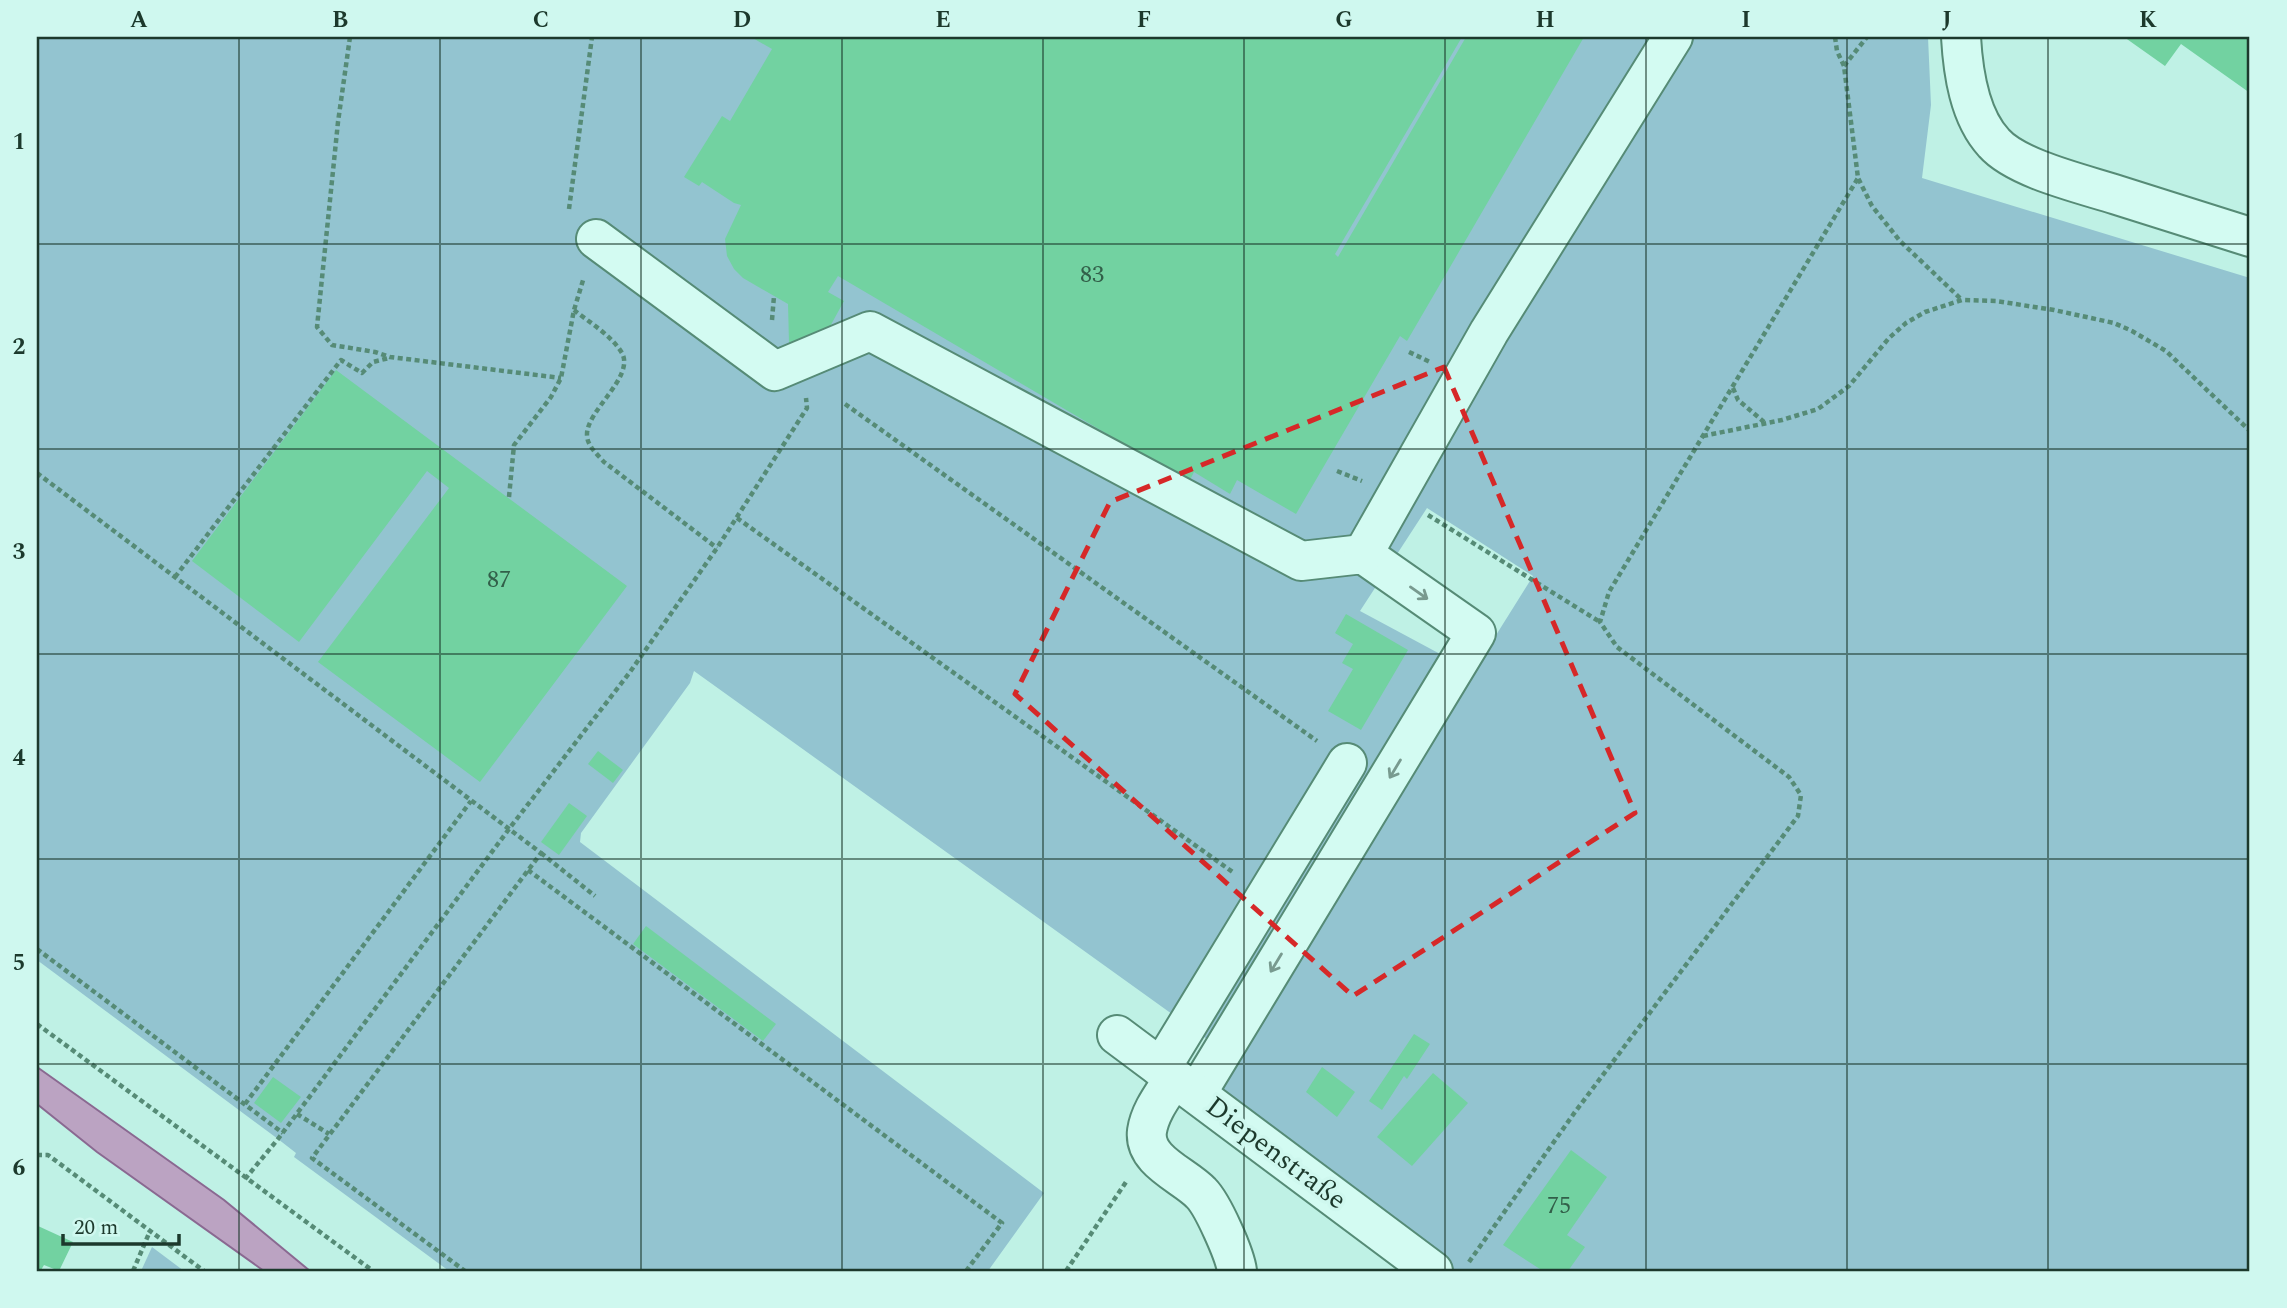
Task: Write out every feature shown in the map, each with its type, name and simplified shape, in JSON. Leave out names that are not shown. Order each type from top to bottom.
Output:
[{"type":"street","points":[[1363,554],[1489,332],[1674,37]]},
{"type":"street","points":[[1961,37],[1963,66],[1970,97],[1994,143],[2008,154],[2057,176],[2250,237]]},
{"type":"street","points":[[582,230],[775,371],[870,331],[1301,561],[1363,554],[1476,633],[1444,689],[1153,1112],[1147,1133],[1150,1148],[1159,1161],[1203,1195],[1235,1258],[1237,1271]]},
{"type":"street","points":[[1177,1080],[1266,896],[1347,763]]},
{"type":"street","name":"Diepenstraße","points":[[1118,1035],[1433,1271]]},
{"type":"path","points":[[350,37],[338,122],[317,327],[332,345],[390,357],[561,378]]},
{"type":"path","points":[[509,497],[516,440],[551,397],[561,378],[574,310],[582,230],[592,37]]},
{"type":"path","points":[[1835,37],[1837,51],[1844,66],[1858,178],[1872,206],[1900,241],[1962,300]]},
{"type":"path","points":[[1844,66],[1867,37]]},
{"type":"path","points":[[1600,622],[1609,592],[1858,178]]},
{"type":"path","points":[[1703,436],[1807,413],[1833,400],[1906,323],[1925,312],[1962,300],[1996,301],[2054,310],[2114,323],[2132,331],[2166,351],[2250,431]]},
{"type":"path","points":[[574,310],[601,332],[624,357],[620,377],[590,422],[587,435],[591,447],[604,462],[717,548]]},
{"type":"path","points":[[175,577],[341,360],[362,373],[373,362],[390,357]]},
{"type":"path","points":[[245,1179],[283,1133],[509,829],[630,673],[717,548],[807,408],[805,385],[793,363]]},
{"type":"path","points":[[1732,388],[1749,412],[1765,422]]},
{"type":"path","points":[[845,404],[1347,763]]},
{"type":"path","points":[[37,473],[595,896]]},
{"type":"path","points":[[1398,496],[1600,622],[1616,647],[1789,777],[1801,795],[1798,816],[1575,1112],[1463,1271]]},
{"type":"path","points":[[736,517],[1266,896]]},
{"type":"path","points":[[245,1104],[471,801]]},
{"type":"path","points":[[465,1271],[312,1158],[541,853]]},
{"type":"path","points":[[528,870],[1002,1223],[966,1271]]},
{"type":"path","points":[[37,949],[283,1133]]},
{"type":"path","points":[[37,1024],[373,1271]]},
{"type":"path","points":[[297,1114],[329,1134]]},
{"type":"path","points":[[1066,1271],[1150,1148]]},
{"type":"path","points":[[37,1155],[48,1155],[204,1271]]},
{"type":"path","points":[[133,1271],[150,1231]]},
{"type":"highlighted area","points":[[1444,367],[1635,813],[1353,996],[1015,694],[1110,502]]},
{"type":"shaded area","points":[[37,37],[1928,37],[1931,105],[1922,178],[2250,278],[2250,1271],[1455,1271],[1212,1089],[1533,576],[1427,508],[1360,611],[1442,655],[1211,1042],[694,671],[690,683],[581,833],[580,842],[1044,1193],[988,1271],[449,1271],[294,1157],[296,1153],[278,1139],[37,960]]},
{"type":"shaded area","points":[[37,1067],[224,1200],[310,1271],[264,1271],[97,1152],[37,1104]]},
{"type":"shaded area","points":[[152,1247],[184,1271],[141,1271]]},
{"type":"building","points":[[751,37],[1462,37],[1335,254],[1338,257],[1466,37],[1584,37],[1407,341],[1400,336],[1296,514],[1237,480],[1230,494],[1194,472],[1189,482],[838,276],[828,292],[844,301],[827,332],[789,343],[788,304],[743,278],[727,256],[725,239],[741,205],[702,182],[699,186],[684,177],[722,116],[730,121],[772,49]]},
{"type":"building","points":[[2124,37],[2250,37],[2250,93],[2181,44],[2165,66]]},
{"type":"building","points":[[336,370],[627,586],[480,782],[318,662],[449,488],[427,471],[299,642],[192,561]]},
{"type":"building","points":[[1346,614],[1408,650],[1361,730],[1328,711],[1353,669],[1342,663],[1353,644],[1335,633]]},
{"type":"building","points":[[598,751],[623,770],[613,783],[588,764]]},
{"type":"building","points":[[569,803],[587,816],[559,855],[541,842]]},
{"type":"building","points":[[646,926],[776,1024],[763,1041],[633,944]]},
{"type":"building","points":[[1414,1034],[1430,1044],[1407,1079],[1404,1076],[1382,1110],[1369,1101]]},
{"type":"building","points":[[1322,1067],[1355,1092],[1337,1117],[1306,1092]]},
{"type":"building","points":[[1433,1073],[1468,1103],[1412,1166],[1377,1137]]},
{"type":"building","points":[[273,1077],[301,1097],[281,1123],[254,1103]]},
{"type":"building","points":[[1571,1150],[1607,1177],[1567,1235],[1585,1247],[1568,1271],[1543,1271],[1503,1245]]},
{"type":"building","points":[[38,1226],[73,1242],[59,1271],[44,1265],[37,1271]]}]
